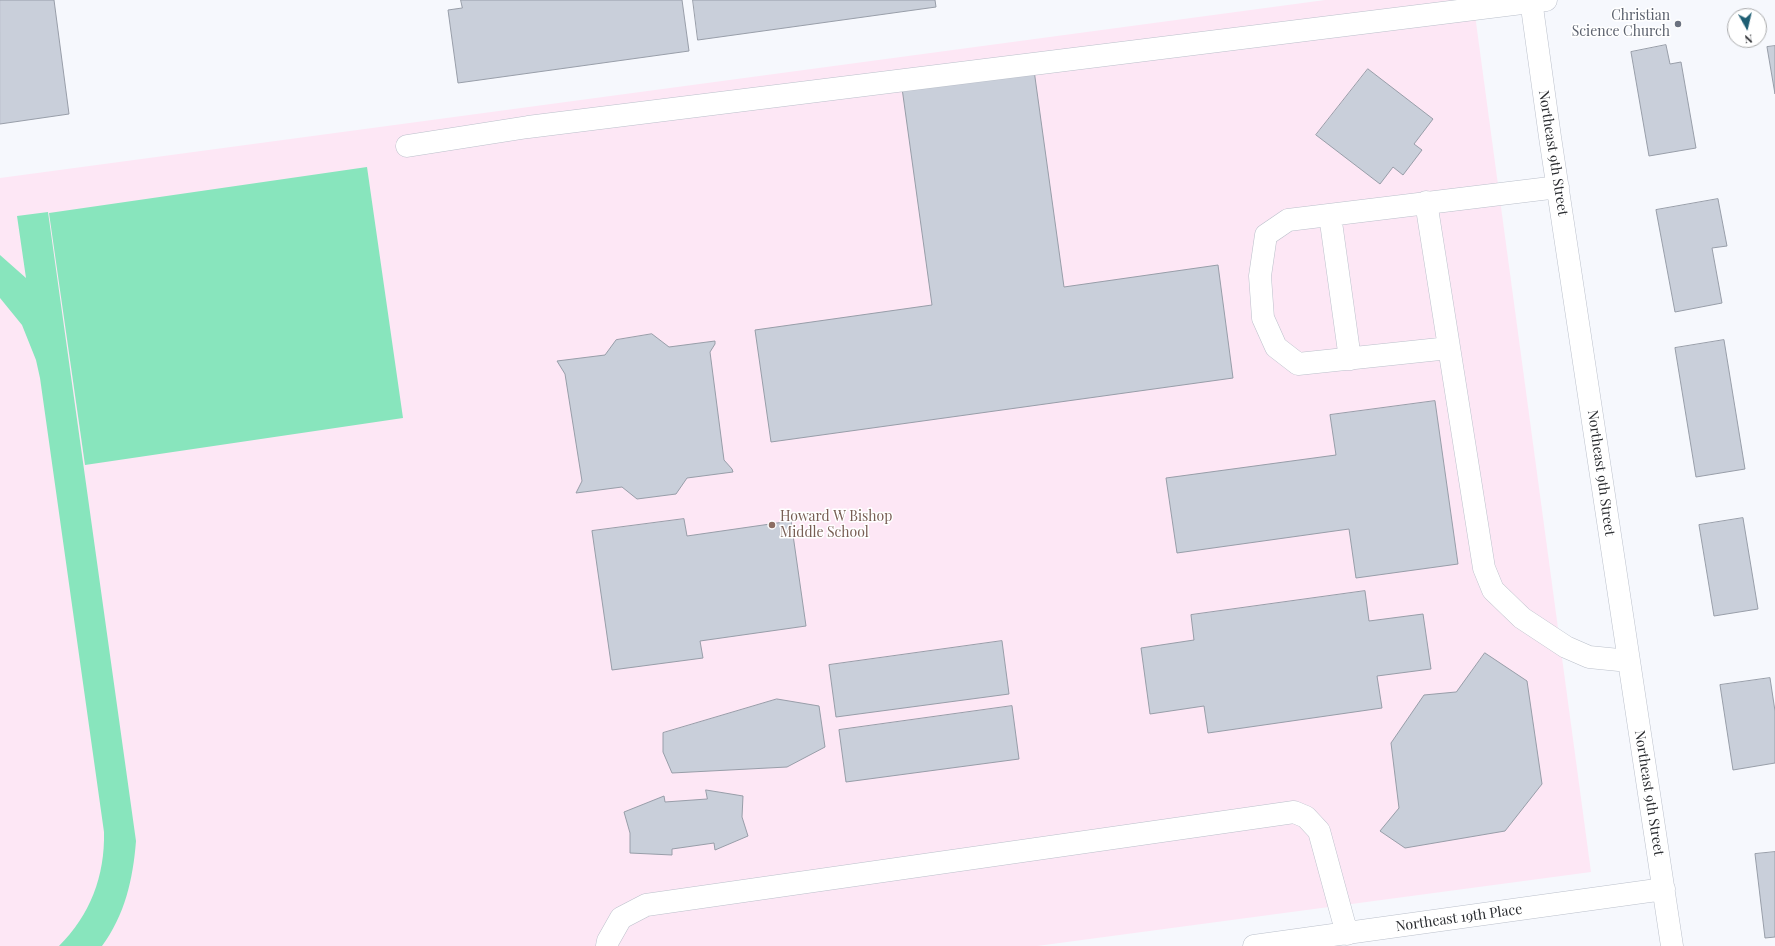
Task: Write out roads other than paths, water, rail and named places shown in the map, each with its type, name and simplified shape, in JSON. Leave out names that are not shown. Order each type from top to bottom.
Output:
[{"type":"street","points":[[408,146],[528,127],[1536,1]]},
{"type":"street","name":"Northeast 9th Street","points":[[1536,1],[1558,187],[1672,946]]},
{"type":"street","points":[[1449,348],[1298,364],[1276,346],[1263,318],[1260,276],[1266,235],[1288,220],[1558,187]]},
{"type":"street","points":[[1426,202],[1484,568],[1493,590],[1522,618],[1566,646],[1589,657],[1629,661]]},
{"type":"street","points":[[1330,215],[1350,358]]},
{"type":"street","points":[[607,946],[608,941],[621,918],[646,905],[1294,812],[1306,817],[1319,831],[1347,934]]},
{"type":"street","name":"Northeast 19th Place","points":[[1254,946],[1664,889]]},
{"type":"place","name":"Christian Science Church","points":[[1678,24]]},
{"type":"place","name":"Howard W Bishop Middle School","points":[[772,525]]}]
